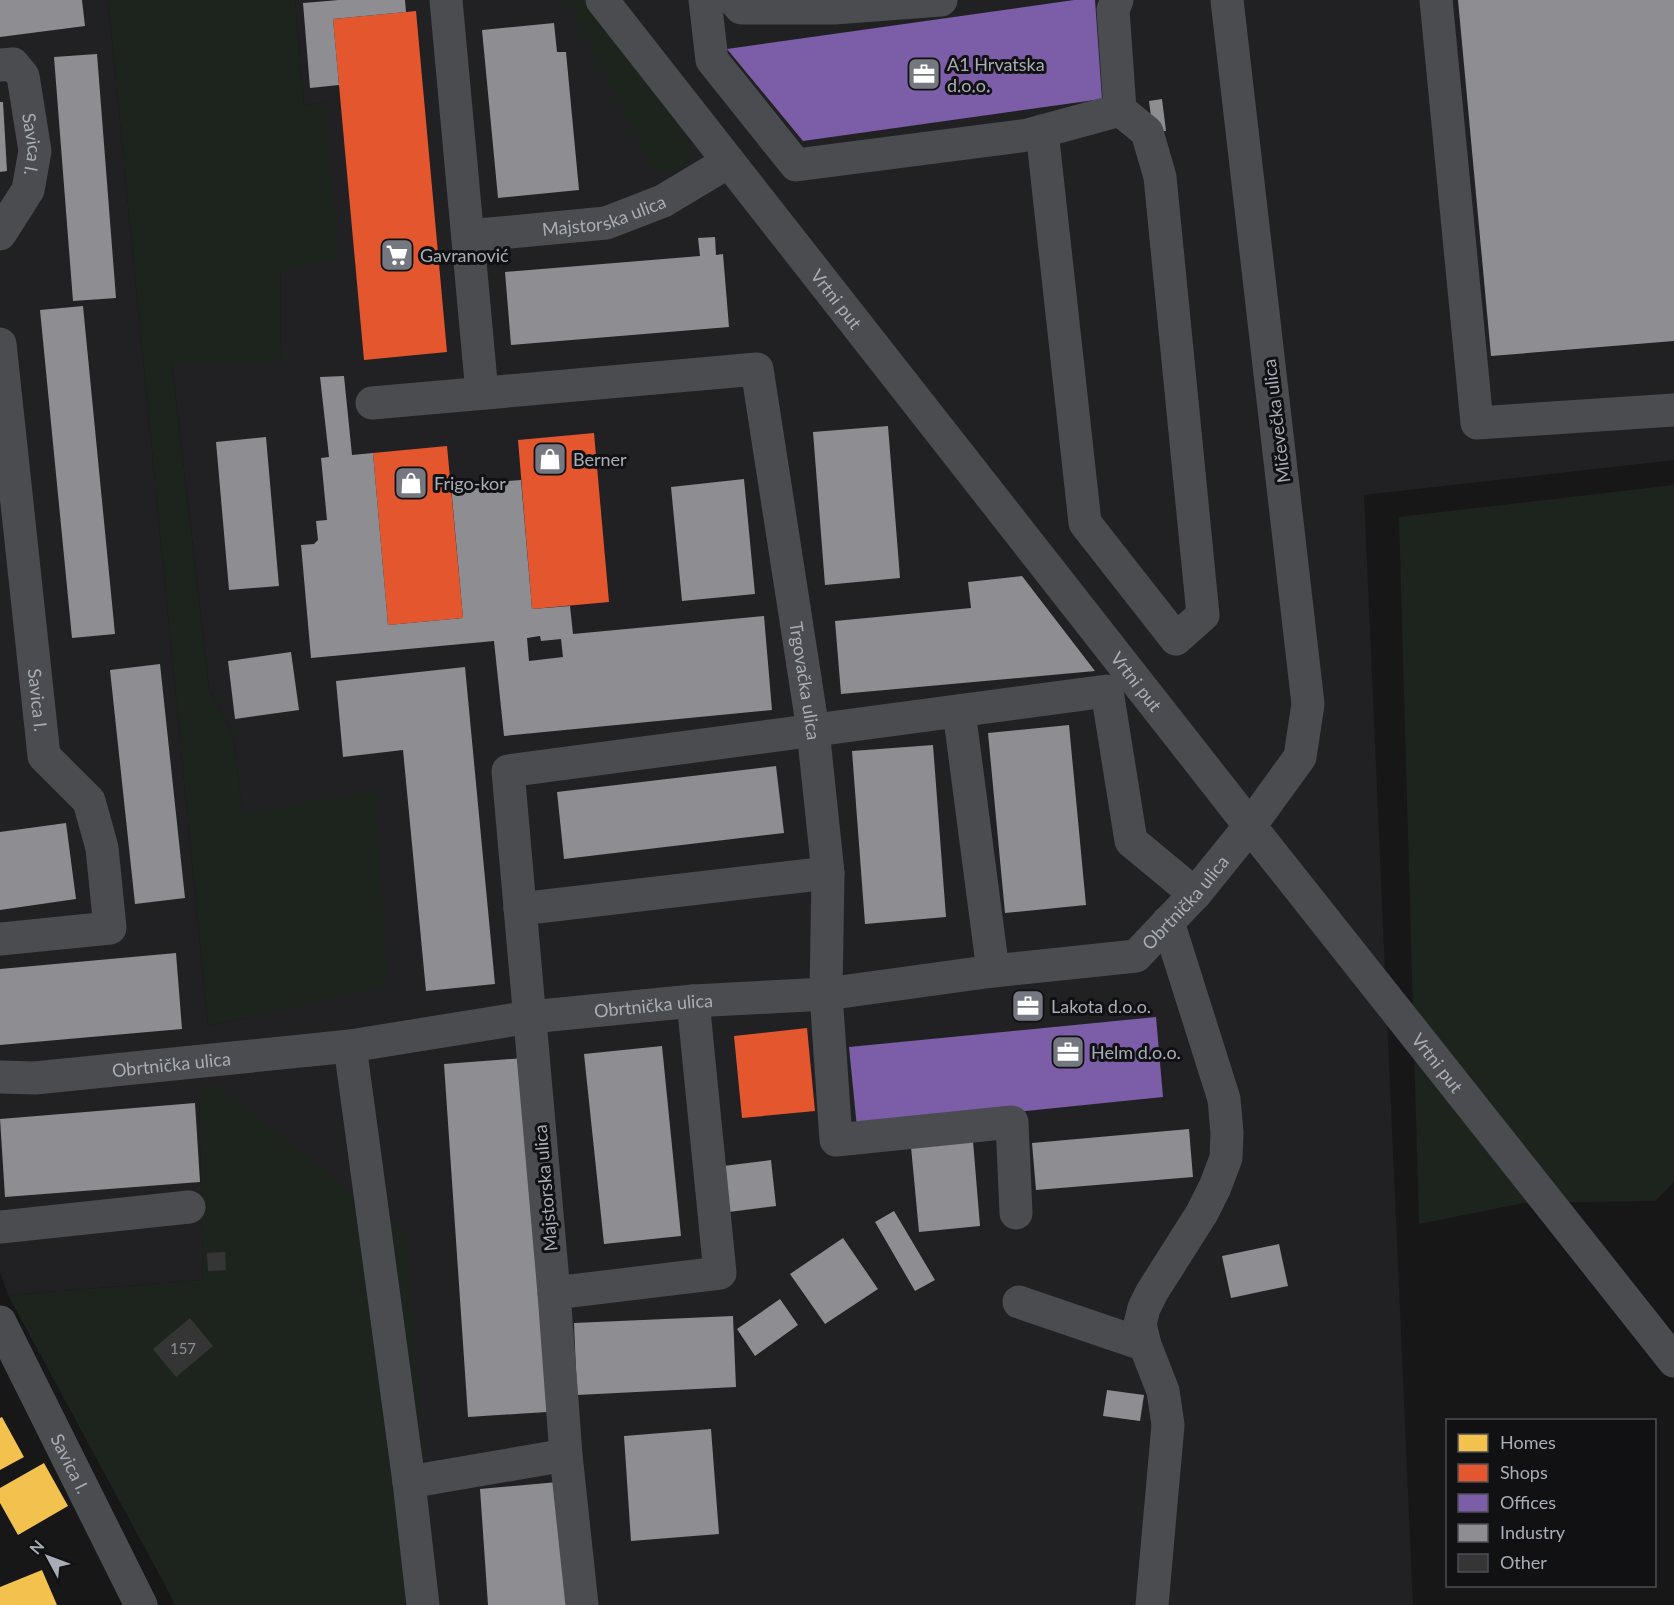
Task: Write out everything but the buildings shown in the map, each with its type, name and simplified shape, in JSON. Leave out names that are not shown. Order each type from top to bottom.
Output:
[{"type":"street","points":[[372,402],[482,393],[446,0]]},
{"type":"street","name":"Vrtni put","points":[[602,0],[1250,826],[1674,1361]]},
{"type":"street","points":[[705,0],[712,60],[796,165],[1028,135],[1120,110]]},
{"type":"street","points":[[734,0],[741,8],[941,0]]},
{"type":"street","points":[[1042,131],[1085,523],[1176,639],[1203,615],[1160,177],[1147,132],[1120,110],[1113,10],[1118,0]]},
{"type":"street","name":"Mičevečka ulica","points":[[1227,0],[1308,704],[1300,757],[1250,826]]},
{"type":"street","points":[[1436,0],[1477,423],[1674,410]]},
{"type":"street","name":"Savica I.","points":[[0,65],[13,64],[23,76],[35,151],[28,190],[0,234]]},
{"type":"street","name":"Majstorska ulica","points":[[468,236],[606,223],[663,201],[728,162]]},
{"type":"street","name":"Savica I.","points":[[0,344],[44,756],[89,801],[102,848],[110,928],[0,939]]},
{"type":"street","name":"Trgovačka ulica","points":[[482,393],[757,369],[813,730],[828,873],[826,994],[836,1140],[1012,1122],[1016,1213]]},
{"type":"street","points":[[813,730],[1107,692],[1131,841],[1195,894]]},
{"type":"street","points":[[958,711],[993,971]]},
{"type":"street","name":"Majstorska ulica","points":[[582,1605],[566,1455],[508,771],[813,730]]},
{"type":"street","name":"Obrtnička ulica","points":[[0,1077],[35,1078],[350,1046],[530,1017],[693,1001],[826,994],[993,971],[1136,956],[1195,894],[1250,826]]},
{"type":"street","points":[[520,909],[828,873]]},
{"type":"street","points":[[1152,1605],[1168,1425],[1163,1391],[1144,1345],[1140,1324],[1143,1308],[1215,1187],[1226,1158],[1227,1133],[1224,1099],[1168,922]]},
{"type":"street","points":[[554,1293],[720,1273],[693,1001]]},
{"type":"street","points":[[350,1046],[409,1482],[423,1605]]},
{"type":"street","points":[[0,1227],[189,1207]]},
{"type":"street","points":[[1019,1302],[1144,1345]]},
{"type":"street","name":"Savica I.","points":[[0,1322],[141,1605]]},
{"type":"street","points":[[409,1482],[566,1455]]},
{"type":"shaded area","points":[[0,0],[108,0],[208,1026],[388,986],[243,814],[233,735],[209,688],[172,363],[281,364],[280,270],[325,102],[304,106],[295,0],[1674,0],[1674,460],[1364,495],[1413,1605],[435,1605],[199,1094],[203,1280],[8,1295],[0,1272]]},
{"type":"shaded area","points":[[108,0],[295,0],[304,106],[325,102],[339,259],[280,271],[281,364],[172,364],[209,688],[233,735],[243,813],[376,790],[388,987],[208,1026]]},
{"type":"shaded area","points":[[566,0],[586,0],[690,136],[689,155],[686,162],[675,172],[668,174],[650,167]]},
{"type":"shaded area","points":[[1674,485],[1674,1182],[1655,1201],[1524,1203],[1419,1224],[1399,517]]},
{"type":"shaded area","points":[[213,1083],[407,1234],[435,1605],[174,1605],[8,1295],[203,1280],[199,1094]]},
{"type":"place","name":"A1 Hrvatska d.o.o.","points":[[924,74]]},
{"type":"place","name":"Gavranović","points":[[397,255]]},
{"type":"place","name":"Berner","points":[[550,459]]},
{"type":"place","name":"Frigo-kor","points":[[411,483]]},
{"type":"place","name":"Lakota d.o.o.","points":[[1028,1006]]},
{"type":"place","name":"Helm d.o.o.","points":[[1068,1052]]}]
